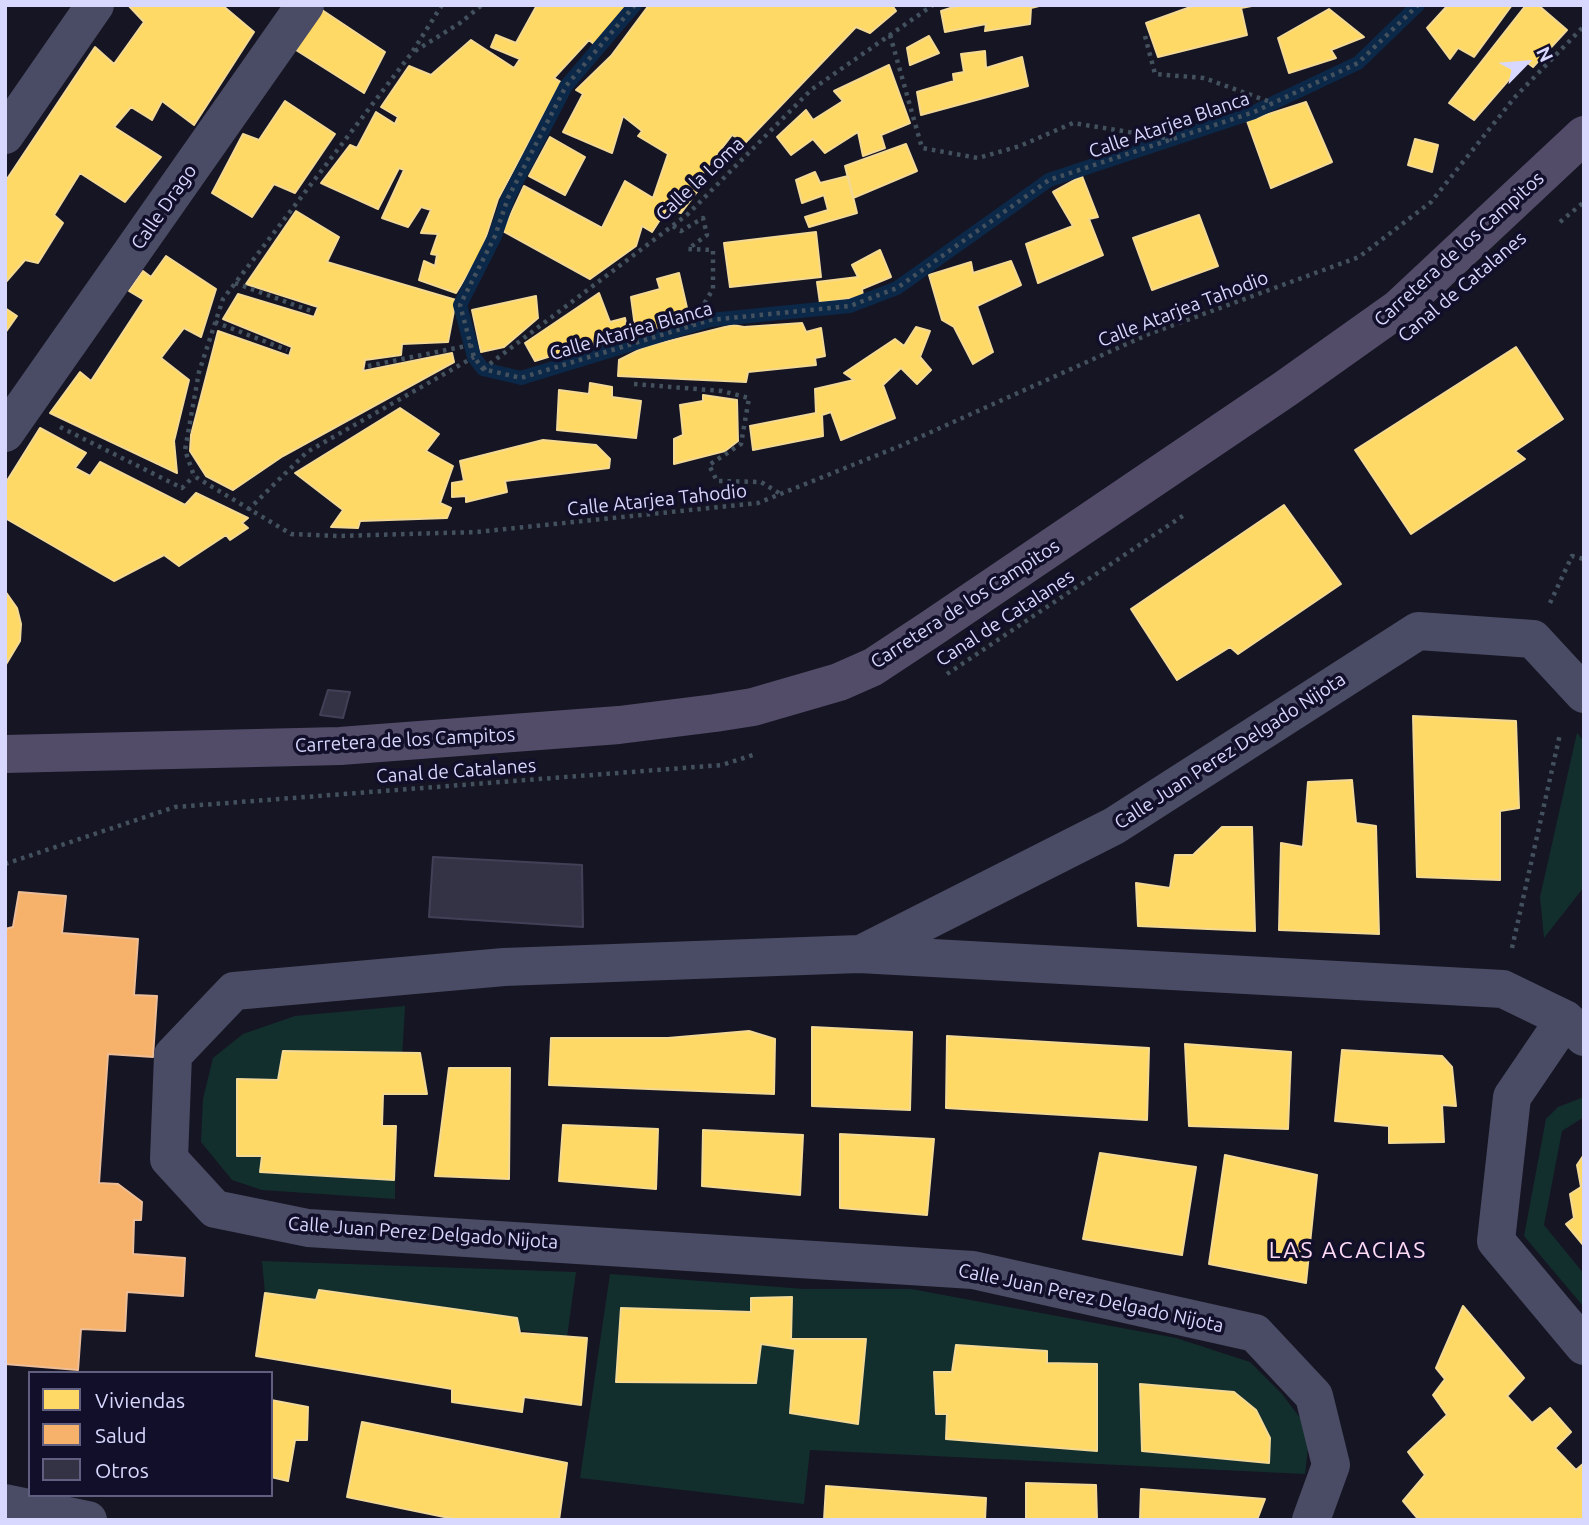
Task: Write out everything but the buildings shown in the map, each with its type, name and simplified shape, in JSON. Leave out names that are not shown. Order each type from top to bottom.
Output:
[{"type":"main road","name":"Carretera de los Campitos","points":[[5,754],[340,746],[605,726],[753,707],[839,682],[873,667],[932,628],[1285,389],[1399,308],[1584,135]]},
{"type":"street","points":[[5,135],[95,5]]},
{"type":"street","name":"Calle Drago","points":[[13,421],[305,5]]},
{"type":"street","name":"Calle Juan Perez Delgado Nijota","points":[[859,954],[1114,826],[1418,631],[1534,639]]},
{"type":"street","points":[[1534,639],[1584,694]]},
{"type":"street","name":"Calle Juan Perez Delgado Nijota","points":[[1311,1520],[1331,1465],[1314,1396],[1255,1333],[973,1270],[308,1228],[215,1209],[169,1159],[173,1055],[234,991],[504,967],[859,954],[1503,989],[1574,1028]]},
{"type":"street","points":[[1574,1028],[1512,1097],[1496,1241],[1584,1346]]},
{"type":"street","points":[[5,1503],[88,1520]]},
{"type":"path","points":[[13,421],[182,488],[194,476],[185,450],[198,372],[223,299],[411,54],[442,5]]},
{"type":"path","points":[[411,54],[460,23],[482,5]]},
{"type":"path","points":[[483,369],[474,357],[460,305],[495,236],[508,198],[566,86],[635,5]]},
{"type":"path","name":"Calle la Loma","points":[[483,369],[673,226],[811,90],[933,5]]},
{"type":"path","name":"Calle Atarjea Blanca","points":[[483,369],[521,378],[710,320],[850,306],[897,288],[1049,180],[1273,103],[1358,63],[1418,5]]},
{"type":"path","name":"Calle Atarjea Tahodio","points":[[194,476],[291,534],[339,536],[477,532],[758,503],[900,446],[1149,334],[1359,257],[1431,202],[1515,97],[1584,26]]},
{"type":"path","points":[[890,35],[922,148],[978,158],[1020,146],[1073,123],[1173,139]]},
{"type":"path","points":[[1145,36],[1155,74],[1204,78],[1273,103]]},
{"type":"path","name":"Canal de Catalanes","points":[[1553,228],[1584,202]]},
{"type":"path","points":[[673,226],[681,231],[703,218],[706,235],[688,249],[713,250],[713,289],[690,327]]},
{"type":"path","points":[[235,284],[311,311]]},
{"type":"path","points":[[215,323],[287,350]]},
{"type":"path","points":[[368,366],[471,345]]},
{"type":"path","points":[[248,510],[307,452],[474,357]]},
{"type":"path","points":[[634,384],[722,391],[749,398],[741,444],[709,465],[717,481],[761,482],[780,494]]},
{"type":"path","name":"Canal de Catalanes","points":[[938,678],[962,666],[1188,512]]},
{"type":"path","points":[[1534,639],[1572,556],[1584,559]]},
{"type":"path","points":[[1503,989],[1560,734]]},
{"type":"path","name":"Canal de Catalanes","points":[[5,864],[175,807],[722,765],[762,752]]},
{"type":"green space","points":[[1577,733],[1584,741],[1584,887],[1544,938],[1540,897]]},
{"type":"green space","points":[[405,1006],[400,1094],[383,1095],[382,1125],[396,1126],[395,1199],[262,1190],[232,1180],[201,1142],[203,1099],[213,1058],[243,1034],[295,1016]]},
{"type":"green space","points":[[1584,1097],[1584,1117],[1562,1131],[1544,1225],[1584,1274],[1583,1306],[1524,1236],[1546,1119],[1558,1107]]},
{"type":"green space","points":[[262,1261],[576,1272],[567,1337],[265,1293]]},
{"type":"green space","points":[[610,1274],[804,1289],[911,1289],[1176,1338],[1250,1362],[1282,1394],[1310,1431],[1305,1474],[810,1450],[804,1504],[580,1478]]},
{"type":"waterway","points":[[635,5],[566,86],[508,198],[495,236],[460,305],[474,357],[483,369],[521,378],[710,320],[850,306],[897,288],[1049,180],[1254,112],[1358,63],[1418,5]]},
{"type":"district","name":"LAS ACACIAS","points":[[1348,1250]]}]
